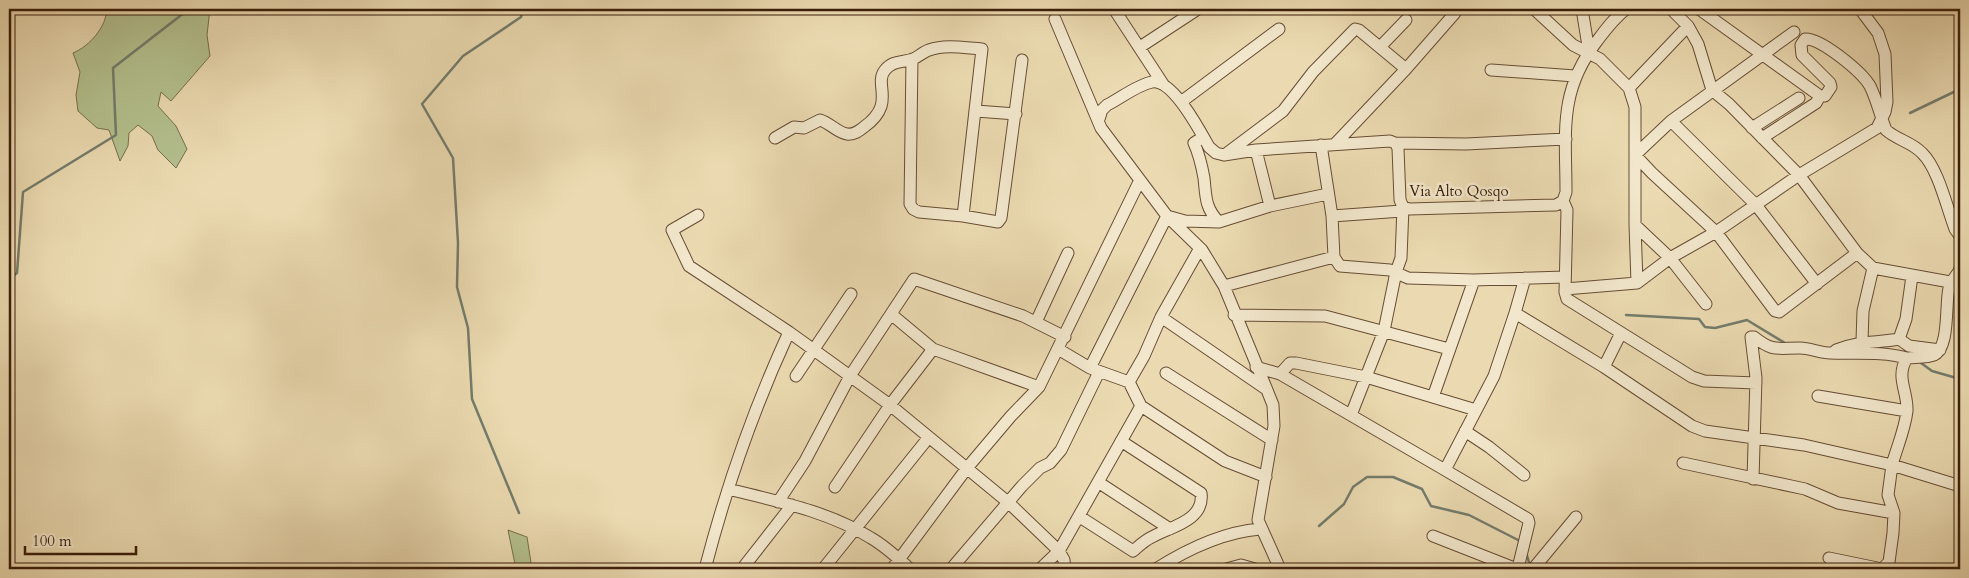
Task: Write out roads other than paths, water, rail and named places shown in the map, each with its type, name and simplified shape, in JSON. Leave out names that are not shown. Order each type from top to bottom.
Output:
[{"type":"street","points":[[1114,9],[1163,84],[1181,102],[1210,147],[1224,155],[1256,150],[1390,141],[1395,143],[1466,144],[1566,139]]},
{"type":"street","points":[[1140,48],[1198,9]]},
{"type":"street","points":[[1534,9],[1573,44],[1600,59],[1629,88],[1635,107],[1637,284]]},
{"type":"street","points":[[1582,9],[1589,52]]},
{"type":"street","points":[[1626,9],[1614,18],[1589,52],[1575,76],[1566,106],[1566,192],[1563,201],[1567,210],[1565,277],[1567,299],[1692,377],[1704,380],[1756,383]]},
{"type":"street","points":[[1671,9],[1688,26],[1698,44],[1712,90],[1799,175],[1857,253],[1873,268],[1950,282]]},
{"type":"street","points":[[1699,9],[1820,96],[1825,96],[1831,87],[1802,55],[1801,46],[1805,40],[1818,41],[1864,77],[1874,97],[1886,130],[1891,135],[1916,147],[1924,154],[1932,166],[1955,229],[1960,236]]},
{"type":"street","points":[[1565,289],[1637,284],[1670,258],[1716,232],[1799,175],[1877,128],[1882,120],[1886,102],[1884,54],[1878,33],[1860,9]]},
{"type":"street","points":[[1335,144],[1406,69],[1455,13]]},
{"type":"street","points":[[1055,19],[1102,128],[1167,216],[1200,248],[1224,286],[1267,390],[1274,415],[1272,440],[1258,520],[1260,529],[1280,569]]},
{"type":"street","points":[[1380,47],[1406,20]]},
{"type":"street","points":[[1629,88],[1688,26]]},
{"type":"street","points":[[1181,102],[1279,29]]},
{"type":"street","points":[[1224,155],[1284,111],[1313,72],[1355,29],[1406,69]]},
{"type":"street","points":[[1635,155],[1671,121],[1712,90],[1735,76],[1761,54],[1794,32]]},
{"type":"street","points":[[775,138],[794,127],[804,128],[820,120],[846,134],[855,133],[876,117],[881,108],[884,94],[882,79],[884,70],[897,61],[912,59],[927,50],[938,48],[982,49],[962,216]]},
{"type":"street","points":[[912,59],[910,204],[913,209],[919,212],[1000,220],[1022,60]]},
{"type":"street","points":[[1492,70],[1575,76]]},
{"type":"street","points":[[1099,119],[1102,110],[1114,102],[1154,82],[1163,84]]},
{"type":"street","points":[[1762,138],[1816,103],[1820,96]]},
{"type":"street","points":[[1752,128],[1799,98]]},
{"type":"street","points":[[976,111],[1016,114]]},
{"type":"street","points":[[1671,121],[1756,205],[1817,284]]},
{"type":"street","points":[[1203,137],[1194,143],[1204,178],[1204,197],[1210,213],[1219,222]]},
{"type":"street","name":"Via Alto Qosqo","points":[[1395,143],[1398,148],[1402,209],[1556,205],[1563,201]]},
{"type":"street","points":[[1322,146],[1332,216],[1334,257],[1340,266],[1396,272],[1408,278],[1474,280],[1565,277]]},
{"type":"street","points":[[1256,150],[1270,206]]},
{"type":"street","points":[[1635,155],[1716,232],[1775,311],[1779,312],[1857,253]]},
{"type":"street","points":[[896,565],[967,468],[1011,416],[1039,387],[1140,180]]},
{"type":"street","points":[[1167,216],[1185,220],[1219,222],[1270,206],[1328,194]]},
{"type":"street","points":[[1332,216],[1402,209],[1402,247],[1384,331],[1351,415]]},
{"type":"street","points":[[698,216],[672,230],[689,266],[789,332],[890,405],[1009,503],[1059,551],[1064,560],[1065,569]]},
{"type":"street","points":[[951,569],[1022,486],[1040,468],[1050,463],[1061,450],[1095,370],[1167,216]]},
{"type":"street","points":[[1636,225],[1670,258],[1706,304]]},
{"type":"street","points":[[1129,382],[1144,356],[1161,316],[1200,248]]},
{"type":"street","points":[[1036,322],[1068,253]]},
{"type":"street","points":[[1224,286],[1334,257]]},
{"type":"street","points":[[1862,342],[1863,311],[1873,268]]},
{"type":"street","points":[[1753,479],[1756,383],[1750,339],[1752,336],[1774,349],[1801,348],[1828,354],[1895,354],[1907,358],[1934,356],[1940,350],[1945,332],[1950,282],[1960,269]]},
{"type":"street","points":[[1899,339],[1906,319],[1912,276]]},
{"type":"street","points":[[1445,470],[1494,376],[1525,278]]},
{"type":"street","points":[[778,502],[804,461],[850,376],[914,279],[1036,322],[1065,337]]},
{"type":"street","points":[[1433,397],[1474,280]]},
{"type":"street","points":[[796,376],[851,294]]},
{"type":"street","points":[[1515,313],[1604,366],[1692,426],[1705,431],[1843,452],[1960,486]]},
{"type":"street","points":[[891,314],[933,349],[1039,387]]},
{"type":"street","points":[[1234,314],[1325,316],[1449,348]]},
{"type":"street","points":[[1161,316],[1267,390]]},
{"type":"street","points":[[705,569],[728,489],[762,393],[789,332]]},
{"type":"street","points":[[1604,366],[1621,332]]},
{"type":"street","points":[[1828,354],[1862,342],[1899,339],[1909,346],[1940,350]]},
{"type":"street","points":[[835,488],[890,405],[933,349]]},
{"type":"street","points":[[1058,349],[1095,370],[1129,382],[1141,406],[1225,461],[1266,476]]},
{"type":"street","points":[[1829,558],[1886,568],[1889,562],[1894,513],[1888,495],[1892,465],[1907,411],[1901,372],[1907,358]]},
{"type":"street","points":[[1280,374],[1290,363],[1296,363],[1366,377],[1476,410]]},
{"type":"street","points":[[1256,367],[1280,374],[1528,519],[1529,523],[1519,569],[1433,536]]},
{"type":"street","points":[[1166,373],[1272,440]]},
{"type":"street","points":[[1818,396],[1907,411]]},
{"type":"street","points":[[1040,569],[1059,551],[1080,517],[1141,406]]},
{"type":"street","points":[[1465,431],[1489,447],[1524,475]]},
{"type":"street","points":[[823,569],[929,437]]},
{"type":"street","points":[[1080,517],[1133,551],[1152,537],[1192,517],[1201,499],[1201,493],[1121,441]]},
{"type":"street","points":[[1683,463],[1804,490],[1838,503],[1894,513]]},
{"type":"street","points":[[1098,482],[1170,529]]},
{"type":"street","points":[[728,489],[792,505],[855,530],[871,538],[896,565],[910,569]]},
{"type":"street","points":[[742,569],[792,505]]},
{"type":"street","points":[[1532,569],[1576,517]]},
{"type":"street","points":[[1156,569],[1173,558],[1232,533],[1260,529]]},
{"type":"street","points":[[1226,569],[1241,565],[1255,569]]},
{"type":"waterway","points":[[9,279],[17,273],[23,192],[116,135],[113,68],[189,9]]},
{"type":"waterway","points":[[519,513],[472,399],[468,328],[457,287],[458,243],[453,158],[422,104],[463,56],[521,17],[523,9]]},
{"type":"waterway","points":[[1910,113],[1960,89]]},
{"type":"waterway","points":[[1626,315],[1699,319],[1705,327],[1715,328],[1747,320],[1785,343]]},
{"type":"waterway","points":[[1921,363],[1932,371],[1960,379]]},
{"type":"waterway","points":[[1319,526],[1344,504],[1353,487],[1367,477],[1393,477],[1422,489],[1431,506],[1469,515],[1520,541]]},
{"type":"waterway","points":[[1526,552],[1530,566]]}]
